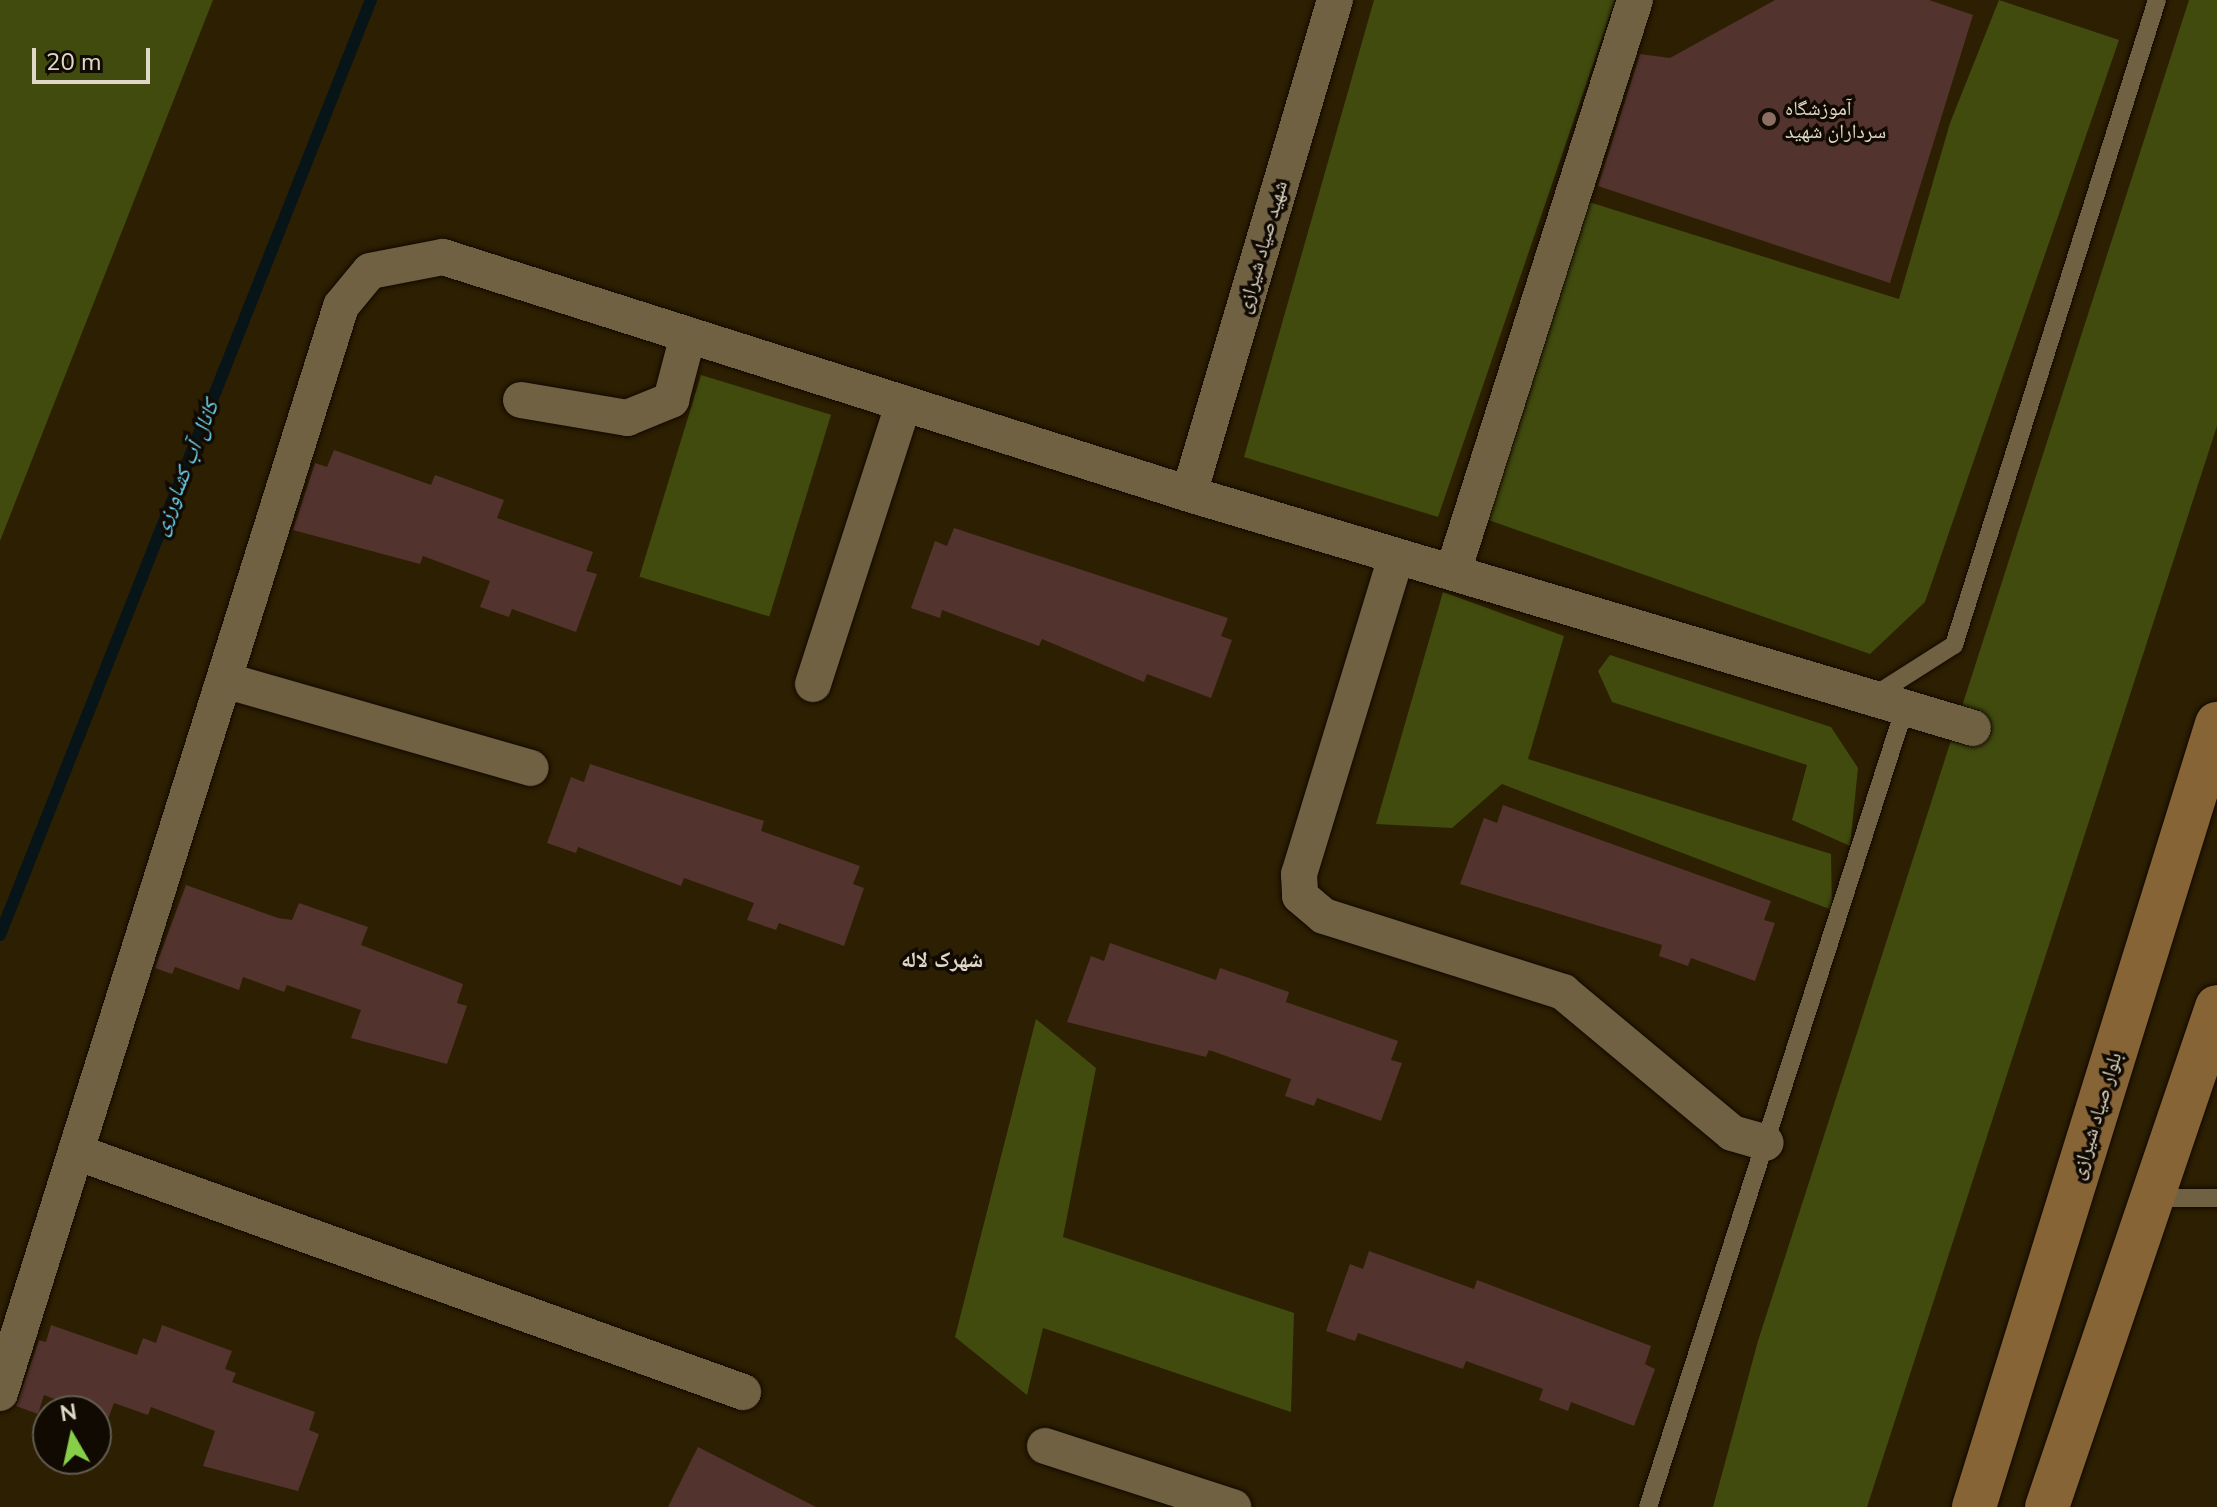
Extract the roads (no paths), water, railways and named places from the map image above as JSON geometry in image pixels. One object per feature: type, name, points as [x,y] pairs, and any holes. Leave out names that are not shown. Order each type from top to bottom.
[{"type":"main road","name":"بلوار صیاد شیرازی","points":[[1978,1493],[2217,724]]},
{"type":"main road","points":[[1978,1493],[2048,1503],[2157,1198],[2215,1020]]},
{"type":"street","name":"شهید صیاد شیرازی","points":[[1189,494],[1335,0]]},
{"type":"street","points":[[1453,572],[1635,0]]},
{"type":"street","points":[[0,1393],[341,306],[370,271],[443,257],[1189,494],[1973,728]]},
{"type":"street","points":[[521,400],[627,418],[671,400],[688,335]]},
{"type":"street","points":[[813,684],[904,403]]},
{"type":"street","points":[[1396,557],[1299,874],[1300,896],[1324,916],[1563,992],[1732,1133],[1766,1143]]},
{"type":"street","points":[[224,680],[531,768]]},
{"type":"street","points":[[76,1152],[743,1392]]},
{"type":"street","points":[[1045,1446],[1233,1507]]},
{"type":"lane","points":[[1648,1507],[1766,1143],[1888,702],[1954,645],[2157,0]]},
{"type":"lane","points":[[2157,1198],[2217,1198]]},
{"type":"waterway","name":"کانال آب کشاورزی","points":[[0,935],[371,0]]},
{"type":"place","name":"آموزشگاه سرداران شهید","points":[[1769,119]]},
{"type":"district","name":"شهرک لاله","points":[[942,961]]}]
